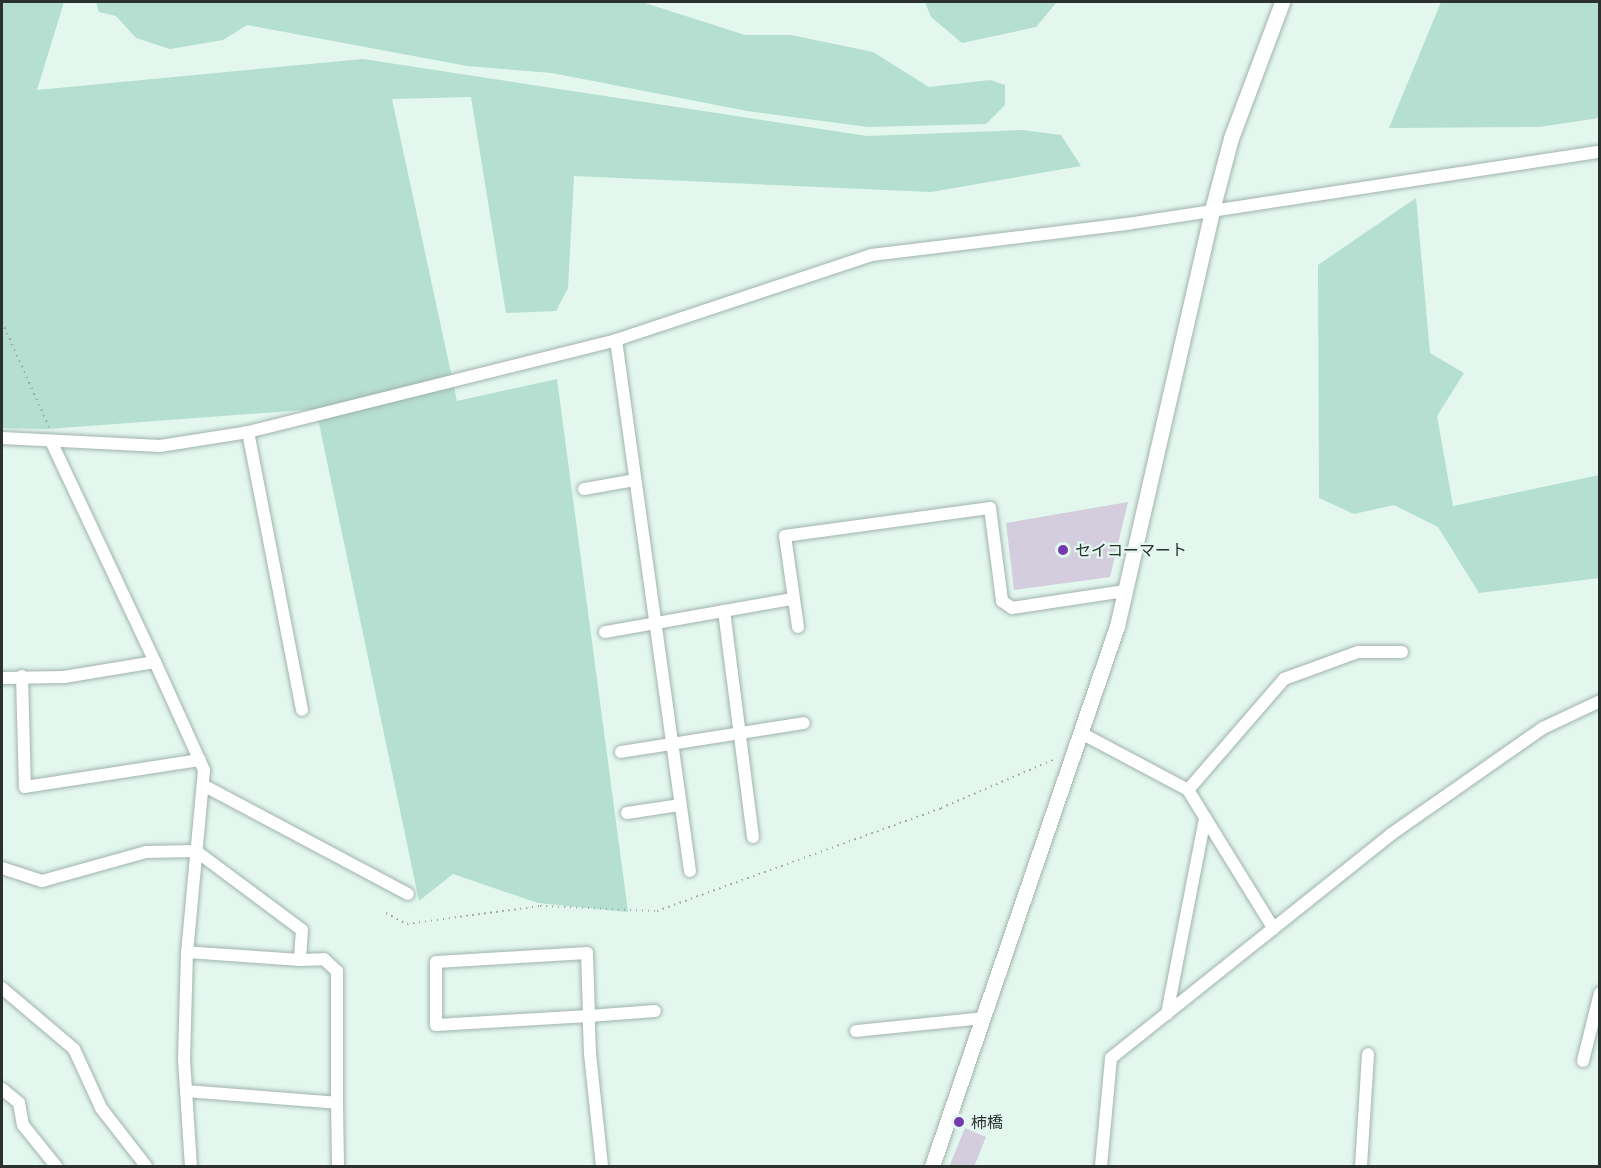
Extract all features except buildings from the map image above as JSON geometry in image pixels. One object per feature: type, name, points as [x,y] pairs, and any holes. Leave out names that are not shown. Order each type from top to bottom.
[{"type":"street","points":[[932,1167],[1076,748],[1125,591],[1212,210],[1238,118],[1282,2]]},
{"type":"street","points":[[2,438],[160,446],[248,432],[616,340],[871,255],[1212,210],[1599,152]]},
{"type":"street","points":[[616,340],[690,871]]},
{"type":"street","points":[[248,432],[302,711]]},
{"type":"street","points":[[51,441],[200,760],[203,785],[187,952],[186,1091],[191,1167]]},
{"type":"street","points":[[584,489],[635,480]]},
{"type":"street","points":[[798,627],[792,599],[785,536],[990,508],[1002,601],[1012,608],[1125,591]]},
{"type":"street","points":[[605,632],[792,599]]},
{"type":"street","points":[[724,611],[753,837]]},
{"type":"street","points":[[1188,790],[1284,679],[1358,652],[1402,652]]},
{"type":"street","points":[[2,678],[64,677],[155,662]]},
{"type":"street","points":[[22,676],[25,787],[200,760]]},
{"type":"street","points":[[1101,1167],[1111,1058],[1390,835],[1543,728],[1599,701]]},
{"type":"street","points":[[621,752],[804,723]]},
{"type":"street","points":[[1081,733],[1188,790],[1274,930]]},
{"type":"street","points":[[203,785],[408,894]]},
{"type":"street","points":[[627,813],[680,805]]},
{"type":"street","points":[[1167,1014],[1205,818]]},
{"type":"street","points":[[2,868],[42,881],[146,852],[196,851],[302,930],[300,960]]},
{"type":"street","points":[[187,952],[300,960],[324,959],[337,971],[338,1167]]},
{"type":"street","points":[[602,1167],[589,1016],[587,953],[436,962],[436,1025],[589,1016],[655,1011]]},
{"type":"street","points":[[2,988],[74,1049],[101,1108],[146,1167]]},
{"type":"street","points":[[1583,1061],[1599,993]]},
{"type":"street","points":[[856,1031],[984,1018]]},
{"type":"street","points":[[1361,1167],[1368,1054]]},
{"type":"street","points":[[2,1089],[19,1103],[23,1125],[56,1167]]},
{"type":"street","points":[[186,1091],[337,1103]]},
{"type":"path","points":[[2,322],[48,418],[51,441]]},
{"type":"path","points":[[386,914],[407,924],[540,906],[657,911],[942,808],[1076,748]]},
{"type":"green space","points":[[2,2],[64,2],[37,90],[363,59],[867,136],[1023,130],[1061,135],[1081,166],[931,192],[574,176],[568,288],[556,311],[506,313],[471,97],[392,99],[457,401],[557,379],[628,912],[538,903],[453,874],[419,901],[316,409],[48,429],[2,428]]},
{"type":"green space","points":[[96,2],[642,2],[745,35],[791,35],[873,52],[929,87],[990,80],[1005,85],[1005,105],[986,124],[868,127],[747,111],[552,73],[467,66],[247,25],[223,40],[170,49],[136,38],[116,16],[99,12]]},
{"type":"green space","points":[[925,2],[1057,2],[1036,27],[962,43],[931,17]]},
{"type":"green space","points":[[1441,2],[1599,2],[1599,118],[1539,127],[1389,128]]},
{"type":"green space","points":[[1416,198],[1430,353],[1464,373],[1437,416],[1453,506],[1599,475],[1599,578],[1479,593],[1438,527],[1394,505],[1354,514],[1319,498],[1318,265]]},
{"type":"place","name":"セイコーマート","points":[[1063,550]]},
{"type":"place","name":"柿橋","points":[[959,1122]]}]
